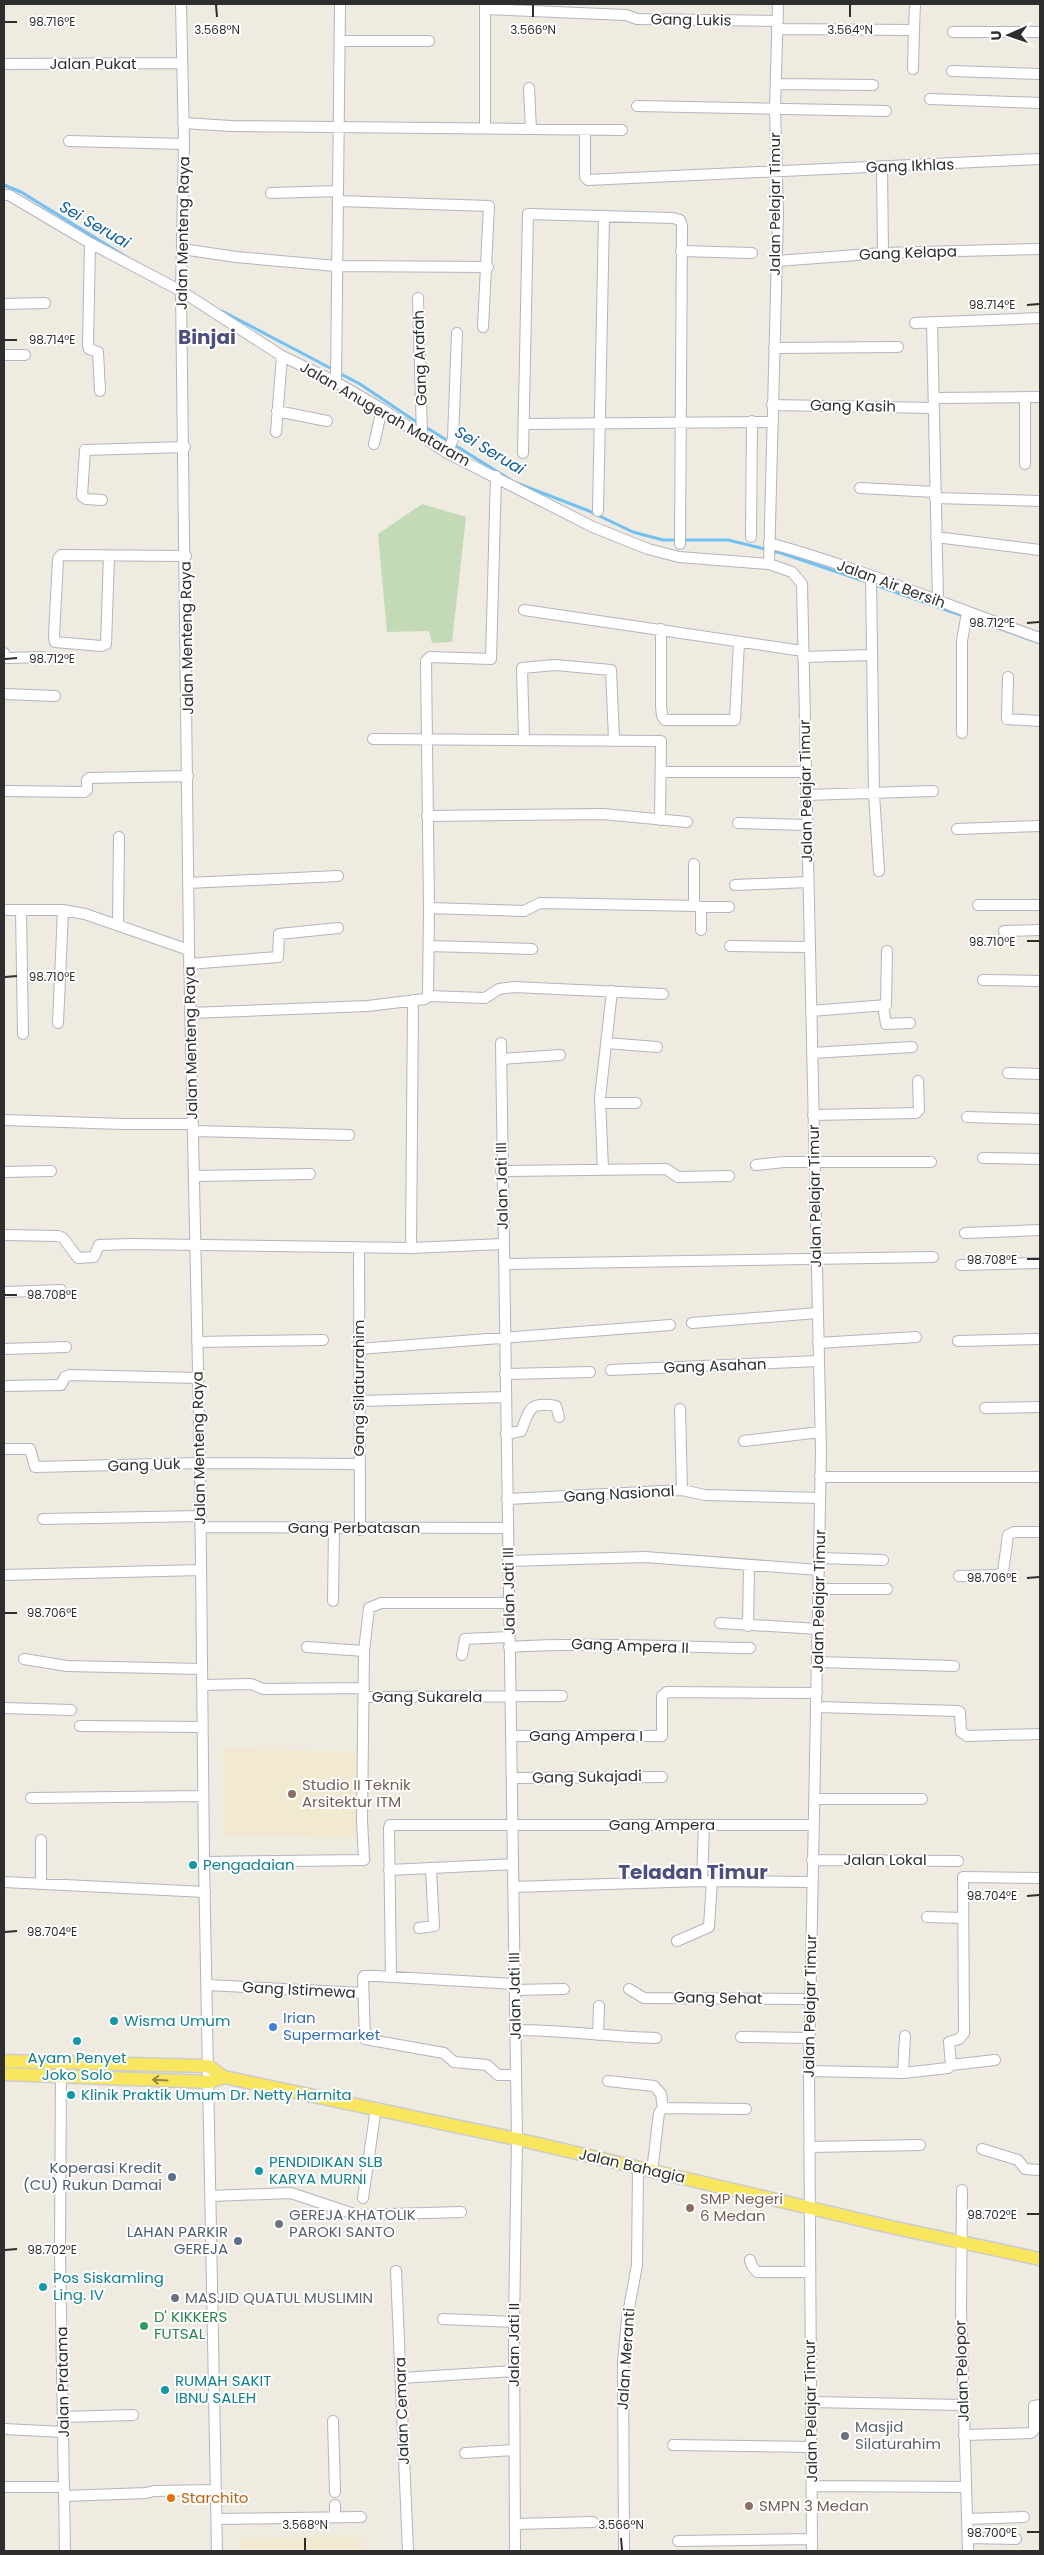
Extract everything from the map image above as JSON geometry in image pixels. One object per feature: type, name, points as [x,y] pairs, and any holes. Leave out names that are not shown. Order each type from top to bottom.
[{"type":"main road","points":[[4,2060],[208,2066]]},
{"type":"main road","name":"Jalan Bahagia","points":[[208,2066],[224,2077],[517,2139],[808,2208],[1040,2259]]},
{"type":"main road","points":[[4,2074],[209,2082]]},
{"type":"main road","name":"Jalan Bahagia","points":[[209,2082],[224,2077]]},
{"type":"street","name":"Jalan Menteng Raya","points":[[181,4],[184,144],[182,291],[189,964],[198,1342],[204,1862],[217,2551]]},
{"type":"street","points":[[336,379],[340,4]]},
{"type":"street","name":"Jalan Pelajar Timur","points":[[772,405],[777,261],[775,109],[778,4]]},
{"type":"street","points":[[913,69],[915,4]]},
{"type":"street","points":[[485,128],[486,6]]},
{"type":"street","name":"Gang Lukis","points":[[486,6],[626,15],[638,19],[914,30]]},
{"type":"street","points":[[953,32],[1040,32]]},
{"type":"street","points":[[340,41],[429,40]]},
{"type":"street","name":"Jalan Pukat","points":[[4,64],[182,63]]},
{"type":"street","points":[[952,70],[1040,74]]},
{"type":"street","points":[[776,84],[873,85]]},
{"type":"street","points":[[530,88],[531,130]]},
{"type":"street","points":[[930,99],[1040,104]]},
{"type":"street","points":[[637,106],[886,111]]},
{"type":"street","points":[[183,123],[231,126],[622,130]]},
{"type":"street","name":"Gang Ikhlas","points":[[585,131],[585,176],[588,180],[1040,158]]},
{"type":"street","points":[[69,142],[184,144]]},
{"type":"street","points":[[882,166],[883,253]]},
{"type":"street","points":[[271,193],[489,206],[488,267],[483,327]]},
{"type":"street","name":"Jalan Anugerah Mataram","points":[[4,194],[90,243],[182,291],[282,356],[336,379],[382,409],[421,427],[496,476],[593,526],[648,549],[687,558],[769,552]]},
{"type":"street","points":[[523,453],[528,214],[677,219],[682,222],[679,422],[680,540]]},
{"type":"street","points":[[598,511],[604,216]]},
{"type":"street","points":[[90,243],[88,345],[89,348],[98,352],[100,392]]},
{"type":"street","name":"Gang Kelapa","points":[[777,261],[883,253],[1040,248]]},
{"type":"street","points":[[182,249],[236,258],[336,266],[488,267]]},
{"type":"street","points":[[682,251],[752,253]]},
{"type":"street","name":"Gang Arafah","points":[[418,298],[421,427]]},
{"type":"street","points":[[4,304],[45,303]]},
{"type":"street","points":[[915,323],[1040,318]]},
{"type":"street","points":[[932,322],[938,601]]},
{"type":"street","points":[[450,446],[457,333]]},
{"type":"street","points":[[774,348],[898,347]]},
{"type":"street","points":[[4,355],[25,355]]},
{"type":"street","points":[[276,432],[282,356]]},
{"type":"street","points":[[1024,397],[1026,464]]},
{"type":"street","name":"Gang Kasih","points":[[772,405],[935,403],[1040,397]]},
{"type":"street","points":[[772,405],[769,552],[792,572],[802,584],[803,654]]},
{"type":"street","points":[[374,444],[382,409]]},
{"type":"street","points":[[277,411],[327,421]]},
{"type":"street","points":[[751,537],[752,421]]},
{"type":"street","points":[[524,424],[773,422]]},
{"type":"street","points":[[102,500],[86,499],[82,496],[85,450],[185,447]]},
{"type":"street","points":[[428,996],[429,908],[426,658],[491,659],[496,476]]},
{"type":"street","points":[[860,488],[935,495],[1040,501]]},
{"type":"street","points":[[936,537],[1040,550]]},
{"type":"street","name":"Jalan Air Bersih","points":[[769,552],[871,576],[938,601],[966,616],[1040,638]]},
{"type":"street","points":[[109,556],[106,644],[101,646],[55,642],[59,556],[68,554],[186,556]]},
{"type":"street","points":[[871,576],[874,794],[879,871]]},
{"type":"street","points":[[524,610],[661,629],[803,654],[872,655]]},
{"type":"street","points":[[962,733],[962,659],[966,616]]},
{"type":"street","points":[[661,629],[661,706],[662,716],[665,720],[735,720],[739,642]]},
{"type":"street","points":[[4,653],[6,658],[43,657]]},
{"type":"street","name":"Jalan Pelajar Timur","points":[[803,654],[820,1432],[818,1662],[812,1860],[808,2208],[812,2551]]},
{"type":"street","points":[[524,740],[522,668],[547,666],[611,670],[614,739]]},
{"type":"street","points":[[1008,677],[1007,719],[1040,721]]},
{"type":"street","points":[[4,694],[55,696]]},
{"type":"street","points":[[373,739],[614,739],[661,741],[660,820]]},
{"type":"street","points":[[661,772],[806,772]]},
{"type":"street","points":[[4,790],[84,792],[87,790],[87,780],[89,778],[188,776]]},
{"type":"street","points":[[806,795],[934,791]]},
{"type":"street","points":[[427,816],[603,814],[686,822]]},
{"type":"street","points":[[738,823],[807,825]]},
{"type":"street","points":[[957,828],[1040,826]]},
{"type":"street","points":[[118,924],[120,837]]},
{"type":"street","points":[[694,864],[697,907],[701,930]]},
{"type":"street","points":[[188,883],[338,876]]},
{"type":"street","points":[[736,886],[808,882]]},
{"type":"street","points":[[429,908],[524,911],[540,903],[729,907]]},
{"type":"street","points":[[978,905],[1040,905]]},
{"type":"street","points":[[4,910],[63,910],[118,924],[189,950]]},
{"type":"street","points":[[21,910],[23,1034]]},
{"type":"street","points":[[58,1022],[63,910]]},
{"type":"street","points":[[189,964],[278,957],[280,934],[338,928]]},
{"type":"street","points":[[1004,930],[1040,930]]},
{"type":"street","points":[[429,946],[532,949]]},
{"type":"street","points":[[730,946],[809,947]]},
{"type":"street","points":[[811,1011],[883,1006],[888,1003],[887,951]]},
{"type":"street","points":[[983,980],[1040,981]]},
{"type":"street","points":[[190,1013],[368,1006],[428,996],[486,998],[497,990],[514,987],[663,994]]},
{"type":"street","points":[[602,1169],[600,1103],[612,992]]},
{"type":"street","points":[[411,1248],[413,1000]]},
{"type":"street","points":[[883,1006],[886,1024],[910,1023]]},
{"type":"street","name":"Jalan Jati III","points":[[501,1043],[501,1171],[504,1244],[517,2139]]},
{"type":"street","points":[[606,1043],[657,1047]]},
{"type":"street","points":[[812,1053],[912,1047]]},
{"type":"street","points":[[501,1060],[560,1055]]},
{"type":"street","points":[[1008,1073],[1040,1074]]},
{"type":"street","points":[[813,1115],[916,1113],[919,1110],[918,1081]]},
{"type":"street","points":[[600,1103],[636,1103]]},
{"type":"street","points":[[967,1118],[1040,1119]]},
{"type":"street","points":[[4,1120],[349,1135]]},
{"type":"street","points":[[983,1158],[1040,1159]]},
{"type":"street","points":[[756,1165],[776,1162],[931,1162]]},
{"type":"street","points":[[501,1171],[666,1169],[678,1177],[729,1176]]},
{"type":"street","points":[[4,1172],[51,1171]]},
{"type":"street","points":[[194,1176],[310,1174]]},
{"type":"street","points":[[965,1233],[1040,1230]]},
{"type":"street","points":[[4,1235],[58,1236],[63,1238],[78,1258],[94,1257],[99,1245],[195,1244],[411,1248],[504,1244]]},
{"type":"street","name":"Gang Silaturrahim","points":[[359,1247],[360,1530]]},
{"type":"street","points":[[504,1264],[933,1257]]},
{"type":"street","points":[[961,1265],[1040,1263]]},
{"type":"street","points":[[4,1292],[61,1290]]},
{"type":"street","points":[[692,1323],[817,1313]]},
{"type":"street","points":[[359,1349],[670,1325]]},
{"type":"street","points":[[818,1343],[916,1337]]},
{"type":"street","points":[[958,1341],[1040,1339]]},
{"type":"street","points":[[198,1342],[323,1340]]},
{"type":"street","points":[[4,1349],[66,1347]]},
{"type":"street","name":"Gang Asahan","points":[[611,1370],[818,1361]]},
{"type":"street","points":[[506,1374],[590,1372]]},
{"type":"street","points":[[4,1386],[60,1385],[70,1375],[198,1378]]},
{"type":"street","points":[[360,1401],[506,1397]]},
{"type":"street","points":[[506,1434],[521,1431],[528,1410],[533,1407],[556,1406],[559,1417]]},
{"type":"street","points":[[985,1408],[1040,1407]]},
{"type":"street","points":[[680,1410],[682,1490]]},
{"type":"street","points":[[744,1441],[820,1432]]},
{"type":"street","name":"Gang Uuk","points":[[4,1449],[30,1449],[35,1468],[200,1463],[359,1464]]},
{"type":"street","points":[[820,1477],[1040,1477]]},
{"type":"street","name":"Gang Nasional","points":[[507,1499],[682,1490],[706,1496],[820,1498]]},
{"type":"street","points":[[43,1519],[200,1516]]},
{"type":"street","name":"Gang Perbatasan","points":[[200,1528],[360,1530],[508,1528]]},
{"type":"street","points":[[333,1601],[334,1529]]},
{"type":"street","points":[[960,1576],[996,1575],[1003,1572],[1008,1535],[1014,1532],[1040,1532]]},
{"type":"street","points":[[508,1561],[645,1557],[819,1570]]},
{"type":"street","points":[[819,1558],[884,1560]]},
{"type":"street","points":[[748,1626],[749,1566]]},
{"type":"street","points":[[4,1575],[201,1570]]},
{"type":"street","points":[[819,1589],[887,1589]]},
{"type":"street","name":"Gang Sukarela","points":[[509,1603],[375,1604],[368,1610],[364,1651],[364,1692],[510,1697],[562,1696]]},
{"type":"street","points":[[720,1623],[818,1629]]},
{"type":"street","name":"Gang Ampera II","points":[[462,1656],[465,1638],[509,1642],[574,1643],[610,1646],[750,1648]]},
{"type":"street","points":[[307,1647],[364,1651]]},
{"type":"street","points":[[24,1659],[67,1666],[202,1668]]},
{"type":"street","points":[[818,1662],[954,1666]]},
{"type":"street","points":[[202,1685],[251,1684],[263,1689],[364,1692],[362,1820],[364,1860],[204,1862]]},
{"type":"street","name":"Gang Ampera I","points":[[511,1736],[662,1736],[662,1696],[667,1692],[817,1693]]},
{"type":"street","points":[[817,1707],[958,1710],[960,1712],[961,1732],[967,1736],[1040,1734]]},
{"type":"street","points":[[4,1708],[71,1710]]},
{"type":"street","points":[[80,1726],[202,1727]]},
{"type":"street","name":"Gang Sukajadi","points":[[512,1778],[662,1777]]},
{"type":"street","points":[[31,1798],[203,1796]]},
{"type":"street","points":[[814,1799],[922,1800]]},
{"type":"street","name":"Gang Ampera","points":[[389,1870],[390,1825],[813,1825]]},
{"type":"street","points":[[677,1941],[709,1927],[704,1825]]},
{"type":"street","points":[[41,1840],[41,1884]]},
{"type":"street","name":"Jalan Lokal","points":[[812,1860],[958,1861]]},
{"type":"street","points":[[391,1977],[389,1870],[513,1864]]},
{"type":"street","points":[[419,1928],[434,1926],[431,1869]]},
{"type":"street","points":[[951,2065],[950,2042],[959,2039],[964,2033],[963,1877],[1040,1878]]},
{"type":"street","points":[[513,1887],[707,1881],[812,1882]]},
{"type":"street","points":[[4,1882],[205,1892]]},
{"type":"street","points":[[926,1917],[962,1918]]},
{"type":"street","points":[[363,1993],[364,1976],[564,1989]]},
{"type":"street","name":"Gang Istimewa","points":[[207,1985],[363,1993],[366,2040],[444,2053],[454,2062],[487,2065],[498,2075],[516,2075]]},
{"type":"street","name":"Gang Sehat","points":[[629,1989],[644,1998],[810,1999]]},
{"type":"street","points":[[598,2035],[599,2006]]},
{"type":"street","points":[[515,2030],[555,2030],[598,2035],[656,2038]]},
{"type":"street","points":[[904,2073],[905,2036]]},
{"type":"street","points":[[741,2038],[810,2038]]},
{"type":"street","points":[[809,2071],[904,2073],[944,2069],[951,2065],[995,2060]]},
{"type":"street","name":"Jalan Pratama","points":[[61,2062],[65,2551]]},
{"type":"street","points":[[608,2081],[654,2086],[661,2094],[664,2108]]},
{"type":"street","points":[[363,2198],[376,2108]]},
{"type":"street","points":[[652,2171],[659,2113],[664,2108],[746,2109]]},
{"type":"street","name":"Jalan Jati II","points":[[515,2551],[514,2322],[517,2139]]},
{"type":"street","points":[[809,2147],[920,2144]]},
{"type":"street","points":[[982,2148],[1018,2160],[1025,2169],[1040,2170]]},
{"type":"street","name":"Jalan Meranti","points":[[624,2551],[623,2362],[627,2319],[637,2265],[638,2168]]},
{"type":"street","name":"Jalan Pelopor","points":[[962,2190],[961,2311],[968,2551]]},
{"type":"street","points":[[211,2196],[291,2193],[357,2215],[461,2212]]},
{"type":"street","points":[[750,2260],[757,2272],[809,2272]]},
{"type":"street","name":"Jalan Cemara","points":[[396,2271],[408,2551]]},
{"type":"street","points":[[443,2319],[514,2322]]},
{"type":"street","points":[[400,2378],[514,2371]]},
{"type":"street","points":[[811,2402],[963,2405]]},
{"type":"street","points":[[964,2435],[1031,2434],[1034,2430],[1034,2406],[1040,2406]]},
{"type":"street","points":[[64,2417],[133,2414]]},
{"type":"street","points":[[333,2421],[335,2492]]},
{"type":"street","points":[[4,2430],[64,2432]]},
{"type":"street","points":[[673,2444],[812,2447]]},
{"type":"street","points":[[465,2453],[514,2450]]},
{"type":"street","points":[[812,2486],[966,2487]]},
{"type":"street","points":[[4,2487],[64,2492],[144,2493],[154,2491],[216,2490]]},
{"type":"street","points":[[217,2519],[335,2511],[361,2517]]},
{"type":"street","points":[[967,2519],[1024,2517]]},
{"type":"street","points":[[515,2524],[593,2522]]},
{"type":"street","points":[[968,2538],[1016,2539]]},
{"type":"street","points":[[678,2541],[812,2539]]},
{"type":"shaded area","name":"Studio II Teknik Arsitektur ITM","points":[[223,1748],[361,1752],[359,1837],[223,1836]]},
{"type":"shaded area","points":[[361,2536],[362,2551],[239,2551],[239,2539]]},
{"type":"green space","points":[[422,504],[466,517],[452,642],[432,643],[429,631],[387,632],[378,534]]},
{"type":"waterway","name":"Sei Seruai","points":[[4,185],[21,192],[128,258]]},
{"type":"waterway","name":"Sei Seruai","points":[[222,311],[334,370]]},
{"type":"waterway","name":"Sei Seruai","points":[[339,373],[360,384],[418,423]]},
{"type":"waterway","name":"Sei Seruai","points":[[424,426],[514,482],[589,511],[633,532],[663,540],[728,540],[781,553],[867,582]]},
{"type":"waterway","name":"Sei Seruai","points":[[875,585],[1040,643]]},
{"type":"place","name":"Studio II Teknik Arsitektur ITM","points":[[292,1794]]},
{"type":"place","name":"Pengadaian","points":[[193,1865]]},
{"type":"place","name":"Wisma Umum","points":[[114,2021]]},
{"type":"place","name":"Irian Supermarket","points":[[273,2027]]},
{"type":"place","name":"Ayam Penyet Joko Solo","points":[[77,2041]]},
{"type":"place","name":"Klinik Praktik Umum Dr. Netty Harnita","points":[[71,2095]]},
{"type":"place","name":"PENDIDIKAN SLB KARYA MURNI","points":[[259,2171]]},
{"type":"place","name":"Koperasi Kredit (CU) Rukun Damai","points":[[172,2177]]},
{"type":"place","name":"SMP Negeri 6 Medan","points":[[690,2208]]},
{"type":"place","name":"GEREJA KHATOLIK PAROKI SANTO","points":[[279,2224]]},
{"type":"place","name":"LAHAN PARKIR GEREJA","points":[[238,2241]]},
{"type":"place","name":"Pos Siskamling Ling. IV","points":[[43,2287]]},
{"type":"place","name":"MASJID QUATUL MUSLIMIN","points":[[175,2298]]},
{"type":"place","name":"D' KIKKERS FUTSAL","points":[[144,2326]]},
{"type":"place","name":"RUMAH SAKIT IBNU SALEH","points":[[165,2390]]},
{"type":"place","name":"Masjid Silaturahim","points":[[845,2436]]},
{"type":"place","name":"Starchito","points":[[171,2498]]},
{"type":"place","name":"SMPN 3 Medan","points":[[749,2506]]},
{"type":"district","name":"Binjai","points":[[207,337]]},
{"type":"district","name":"Teladan Timur","points":[[693,1872]]}]
